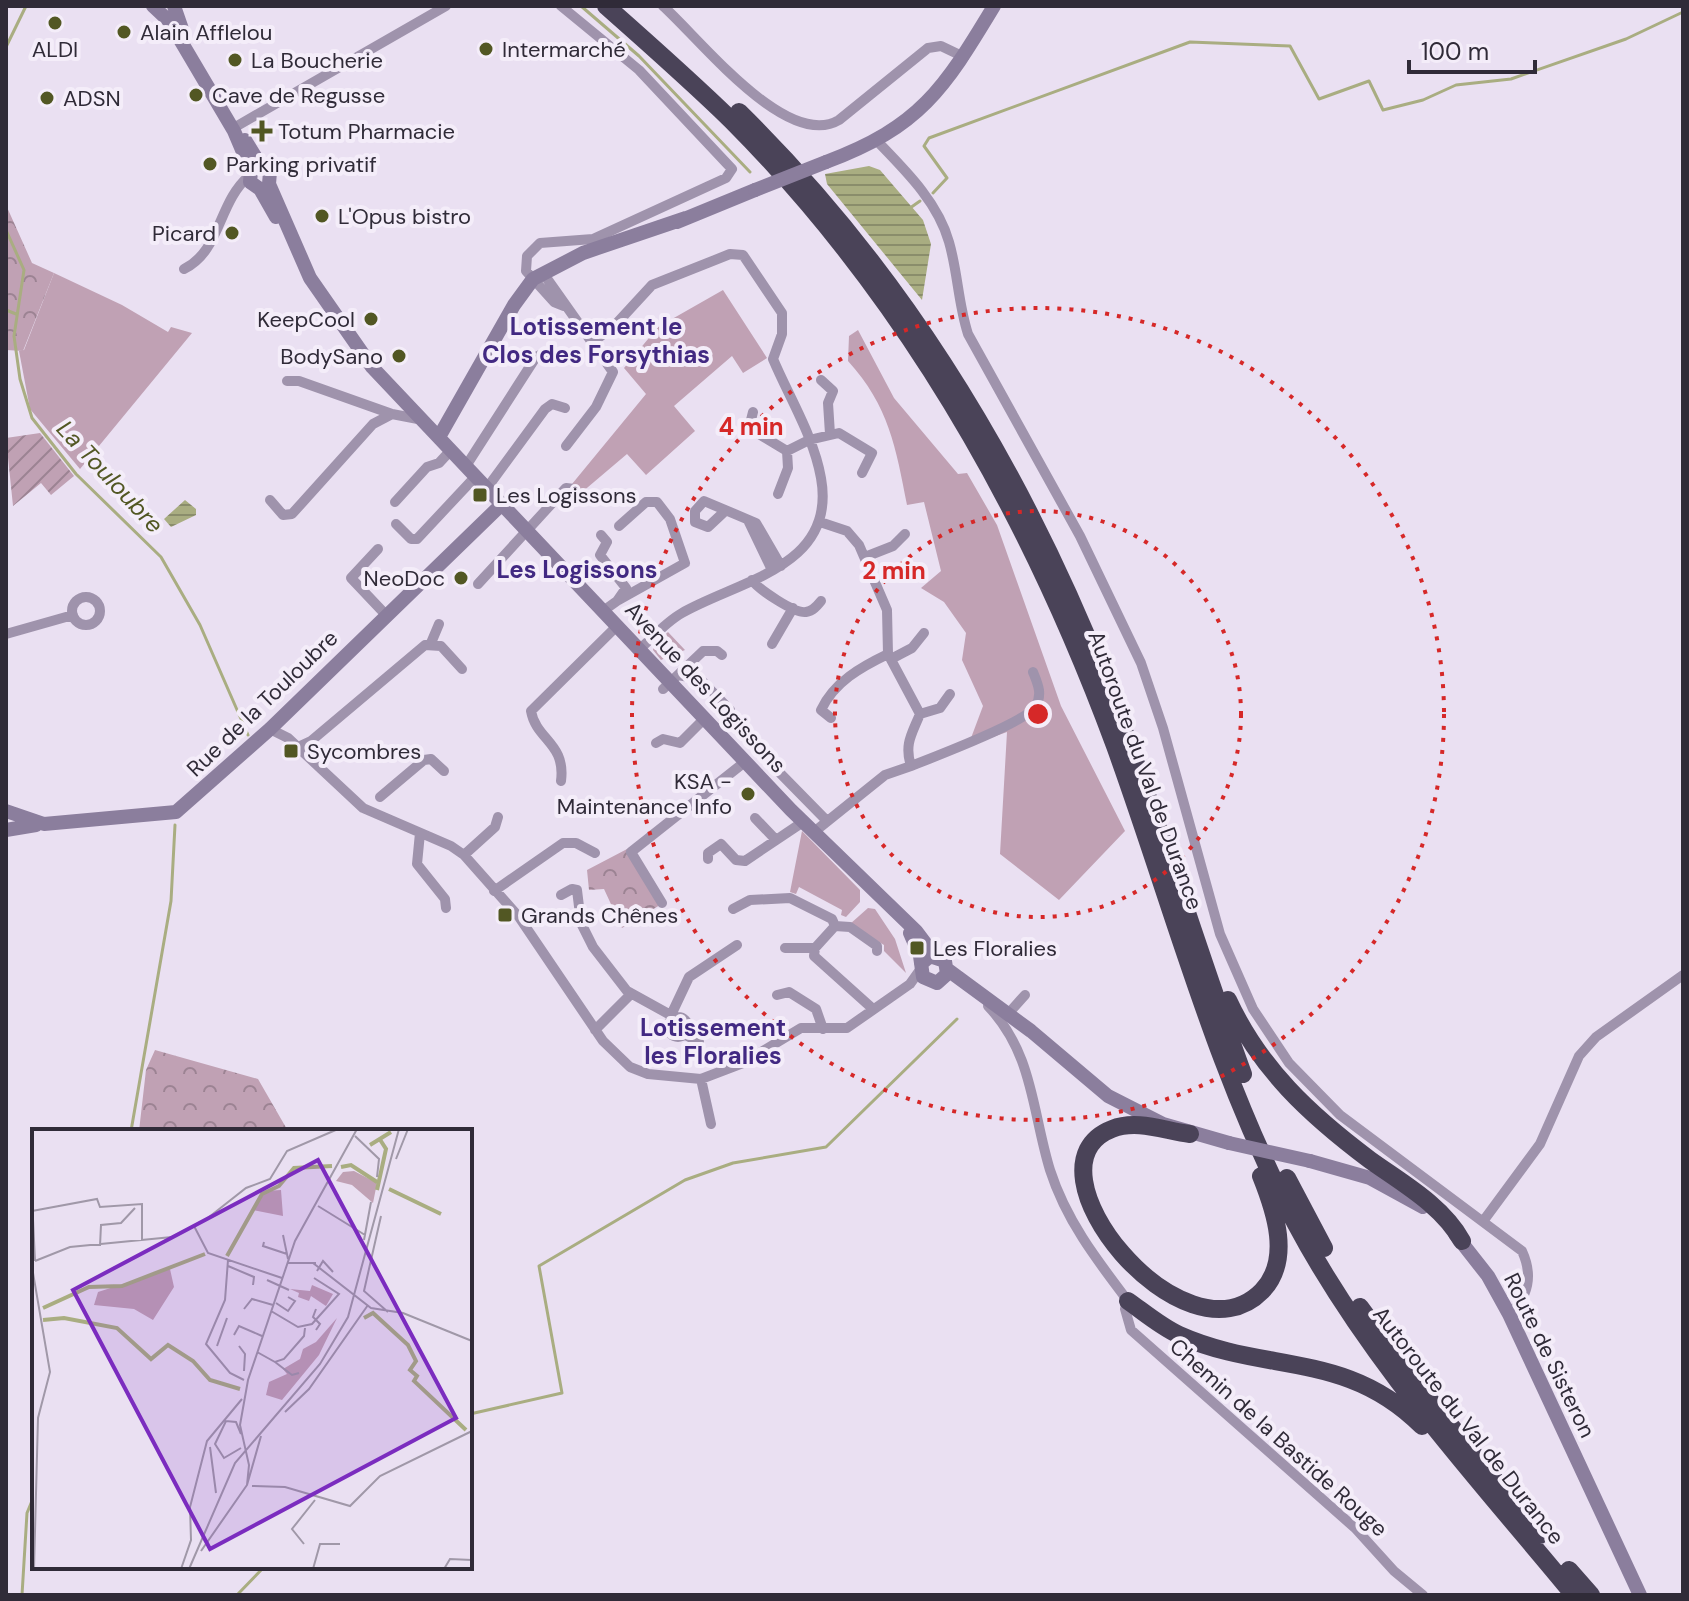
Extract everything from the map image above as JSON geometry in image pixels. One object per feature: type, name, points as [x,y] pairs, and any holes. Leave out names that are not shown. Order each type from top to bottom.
[{"type":"highway","name":"Autoroute du Val de Durance","points":[[606,6],[733,122],[798,194],[885,300],[978,442],[1022,526],[1071,634],[1115,746],[1217,1040],[1274,1180],[1298,1227],[1364,1337],[1573,1595]]},
{"type":"highway","name":"Autoroute du Val de Durance","points":[[625,6],[775,147],[843,225],[937,352],[1014,480],[1046,544],[1106,683],[1253,1101],[1283,1171],[1320,1241],[1369,1322],[1591,1595]]},
{"type":"highway","points":[[1106,683],[1131,737],[1223,990],[1259,1056],[1289,1093],[1320,1122],[1446,1217],[1462,1241]]},
{"type":"highway","points":[[1190,1134],[1132,1125],[1105,1132],[1086,1157],[1082,1187],[1093,1212],[1120,1248],[1167,1293],[1204,1309],[1242,1305],[1265,1288],[1275,1272],[1279,1255],[1278,1232],[1268,1192],[1227,1086],[1217,1040]]},
{"type":"highway","points":[[1128,1301],[1166,1328],[1197,1341],[1319,1367],[1353,1379],[1384,1395],[1427,1431],[1573,1595]]},
{"type":"main road","points":[[540,280],[877,141],[932,99],[964,57],[994,6]]},
{"type":"main road","name":"Avenue des Logissons","points":[[163,9],[237,126],[258,179]]},
{"type":"main road","name":"Avenue des Logissons","points":[[163,9],[234,131],[310,278],[350,339],[423,421],[808,827],[905,921],[926,968]]},
{"type":"main road","points":[[439,437],[514,305],[540,280],[583,253],[686,218]]},
{"type":"main road","points":[[423,421],[444,414],[460,400]]},
{"type":"main road","name":"Rue de la Touloubre","points":[[6,811],[44,824],[176,812],[275,724],[502,504]]},
{"type":"main road","points":[[6,830],[44,824]]},
{"type":"main road","points":[[942,958],[946,974],[937,983],[926,968],[942,958]]},
{"type":"main road","points":[[946,974],[966,982],[1032,1032]]},
{"type":"main road","name":"Route de Sisteron","points":[[1032,1032],[1108,1096],[1190,1134],[1356,1172],[1394,1189],[1430,1211],[1462,1241],[1488,1276],[1509,1314],[1640,1595]]},
{"type":"street","points":[[237,126],[446,6]]},
{"type":"street","points":[[561,6],[639,70],[732,169],[726,178],[593,239],[540,243],[530,250],[525,263],[554,302],[564,306],[611,368],[612,378],[596,407],[566,446]]},
{"type":"street","points":[[663,6],[772,109],[793,121],[813,126],[823,127],[839,120],[928,48],[941,46],[964,57]]},
{"type":"street","points":[[877,141],[931,203],[943,223],[968,334],[1080,536],[1141,663],[1163,728],[1220,934],[1253,1009],[1289,1063],[1340,1115],[1511,1240],[1526,1261],[1527,1288],[1509,1314]]},
{"type":"street","points":[[184,269],[206,252],[232,196],[258,179]]},
{"type":"street","points":[[592,343],[617,323],[652,285],[736,252],[743,255],[782,313],[779,342],[773,359],[821,475],[824,505],[820,522],[799,553],[776,568],[680,614],[640,649]]},
{"type":"street","points":[[396,524],[411,539],[417,539],[471,471],[536,357],[542,354],[548,358]]},
{"type":"street","points":[[821,380],[833,391],[828,403],[830,434]]},
{"type":"street","points":[[287,381],[299,381],[392,414],[423,421]]},
{"type":"street","points":[[487,488],[545,409],[552,404],[565,408]]},
{"type":"street","points":[[753,412],[749,428],[787,451]]},
{"type":"street","points":[[270,500],[283,515],[292,514],[373,424],[392,414]]},
{"type":"street","points":[[787,451],[809,440],[839,433],[872,453],[862,473]]},
{"type":"street","points":[[395,502],[427,467],[439,463],[451,450]]},
{"type":"street","points":[[778,494],[788,468],[787,451]]},
{"type":"street","points":[[478,584],[566,488],[574,489],[584,499]]},
{"type":"street","points":[[603,611],[685,563],[670,519],[657,502],[646,502],[619,526]]},
{"type":"street","points":[[724,512],[747,519],[776,568]]},
{"type":"street","points":[[820,522],[847,531],[865,557],[889,619],[890,657],[920,714]]},
{"type":"street","points":[[865,557],[893,546],[905,534]]},
{"type":"street","points":[[601,535],[607,542],[600,555],[625,582],[624,593],[617,601]]},
{"type":"street","points":[[378,549],[351,578],[386,615]]},
{"type":"street","points":[[752,580],[760,590],[806,612],[821,601]]},
{"type":"street","points":[[772,644],[793,608]]},
{"type":"street","points":[[6,634],[73,615]]},
{"type":"street","points":[[302,751],[431,643],[439,624]]},
{"type":"street","points":[[561,781],[558,752],[531,711],[617,626]]},
{"type":"street","points":[[831,718],[821,710],[828,697],[856,671],[912,648],[924,633]]},
{"type":"street","points":[[431,643],[441,646],[462,669]]},
{"type":"street","points":[[671,682],[703,651],[717,651],[722,655]]},
{"type":"street","points":[[708,859],[708,853],[721,844],[736,860],[745,861],[776,840],[826,820],[885,775],[1026,715],[1039,698],[1040,688],[1033,672]]},
{"type":"street","points":[[671,682],[700,679],[730,710]]},
{"type":"street","points":[[911,766],[906,752],[908,740],[920,714],[940,708],[950,694]]},
{"type":"street","points":[[656,743],[663,739],[680,743],[705,718]]},
{"type":"street","points":[[275,724],[367,811],[464,855],[519,917],[595,1030],[620,1059],[637,1070],[672,1079],[701,1079],[743,1063],[801,1028],[847,1028],[910,984],[926,968]]},
{"type":"street","points":[[367,811],[424,760],[431,759],[444,771]]},
{"type":"street","points":[[662,903],[631,852],[746,761]]},
{"type":"street","points":[[775,768],[826,820]]},
{"type":"street","points":[[464,855],[495,827],[498,817]]},
{"type":"street","points":[[755,818],[776,840]]},
{"type":"street","points":[[420,833],[417,864],[445,899],[446,908]]},
{"type":"street","points":[[494,891],[563,843],[576,843],[595,853]]},
{"type":"street","points":[[561,895],[572,889],[577,890],[581,923],[593,947],[631,994],[687,1021],[684,1034],[699,1042]]},
{"type":"street","points":[[733,909],[750,900],[790,898],[832,919],[835,926]]},
{"type":"street","points":[[835,926],[815,948],[816,960],[873,1009]]},
{"type":"street","points":[[835,926],[850,927],[877,946],[877,951]]},
{"type":"street","points":[[673,1015],[689,977],[737,945]]},
{"type":"street","points":[[785,948],[815,948]]},
{"type":"street","points":[[1484,1220],[1540,1144],[1579,1056],[1596,1037],[1683,975]]},
{"type":"street","points":[[966,982],[996,1014],[1024,1059]]},
{"type":"street","points":[[777,995],[789,992],[816,1009],[823,1029]]},
{"type":"street","points":[[595,1030],[631,994]]},
{"type":"street","points":[[1008,1014],[1025,995]]},
{"type":"street","points":[[1024,1059],[1024,1048],[1032,1032]]},
{"type":"street","name":"Chemin de la Bastide Rouge","points":[[1024,1059],[1050,1169],[1068,1217],[1128,1301],[1125,1309],[1128,1324],[1141,1340],[1355,1528],[1394,1571],[1423,1595]]},
{"type":"street","points":[[701,1079],[711,1124]]},
{"type":"green space","points":[[6,205],[32,263],[54,273],[23,351],[6,350]]},
{"type":"green space","points":[[54,273],[122,305],[168,332],[171,327],[192,333],[80,469],[30,409],[19,351],[24,350]]},
{"type":"green space","points":[[723,290],[767,358],[743,373],[732,356],[674,406],[695,431],[646,475],[627,454],[581,493],[572,484],[646,394],[624,368],[658,327]]},
{"type":"green space","points":[[858,330],[894,398],[958,474],[967,473],[997,525],[1061,706],[1125,831],[1059,900],[1000,854],[1007,732],[968,746],[983,706],[962,660],[966,633],[944,602],[921,588],[941,571],[924,502],[907,505],[889,428],[873,394],[848,361],[849,336]]},
{"type":"green space","points":[[40,433],[74,476],[51,495],[41,483],[13,506],[6,438]]},
{"type":"green space","points":[[668,632],[685,650],[661,660],[653,650],[654,645]]},
{"type":"green space","points":[[802,831],[860,890],[860,902],[846,917],[841,915],[842,910],[799,887],[796,894],[790,892]]},
{"type":"green space","points":[[629,848],[660,905],[622,928],[604,889],[589,890],[587,870]]},
{"type":"green space","points":[[868,908],[875,909],[895,939],[906,973],[884,951],[884,945],[850,924]]},
{"type":"green space","points":[[155,1050],[258,1079],[287,1129],[139,1129],[146,1070]]},
{"type":"shaded area","points":[[869,166],[880,170],[923,220],[931,244],[922,300],[827,184],[825,174]]},
{"type":"shaded area","points":[[185,500],[196,509],[196,515],[171,527],[164,519]]},
{"type":"waterway","name":"La Touloubre","points":[[6,47],[26,6]]},
{"type":"waterway","points":[[581,6],[639,56],[750,172]]},
{"type":"waterway","points":[[933,193],[947,178],[924,146],[929,138],[1190,42],[1290,46],[1319,99],[1369,81],[1383,110],[1423,100],[1456,85],[1511,79],[1626,39],[1683,12]]},
{"type":"waterway","points":[[910,208],[920,201]]},
{"type":"waterway","name":"La Touloubre","points":[[6,230],[24,270],[14,336],[20,379],[32,418],[76,474],[161,557],[200,625],[248,735]]},
{"type":"waterway","points":[[6,310],[16,314]]},
{"type":"waterway","name":"La Touloubre","points":[[131,1129],[171,901],[175,825]]},
{"type":"waterway","points":[[472,1414],[562,1393],[539,1266],[685,1180],[733,1163],[826,1147],[957,1019]]},
{"type":"waterway","name":"La Touloubre","points":[[22,1595],[27,1513],[32,1501]]},
{"type":"waterway","points":[[237,1595],[262,1569]]},
{"type":"place","name":"ALDI","points":[[55,23]]},
{"type":"place","name":"Alain Afflelou","points":[[124,32]]},
{"type":"place","name":"Intermarché","points":[[486,49]]},
{"type":"place","name":"La Boucherie","points":[[235,60]]},
{"type":"place","name":"Cave de Regusse","points":[[196,95]]},
{"type":"place","name":"ADSN","points":[[47,98]]},
{"type":"place","name":"Totum Pharmacie","points":[[262,131]]},
{"type":"place","name":"Parking privatif","points":[[210,164]]},
{"type":"place","name":"L'Opus bistro","points":[[322,216]]},
{"type":"place","name":"Picard","points":[[232,233]]},
{"type":"place","name":"KeepCool","points":[[371,319]]},
{"type":"place","name":"BodySano","points":[[399,356]]},
{"type":"place","name":"Les Logissons","points":[[480,495]]},
{"type":"place","name":"NeoDoc","points":[[461,578]]},
{"type":"place","name":"Sycombres","points":[[291,751]]},
{"type":"place","name":"KSA - Maintenance Info","points":[[748,794]]},
{"type":"place","name":"Grands Chênes","points":[[505,915]]},
{"type":"place","name":"Les Floralies","points":[[917,948]]},
{"type":"district","name":"Lotissement le Clos des Forsythias","points":[[596,341]]},
{"type":"district","name":"Les Logissons","points":[[577,570]]},
{"type":"district","name":"Lotissement les Floralies","points":[[713,1042]]}]
